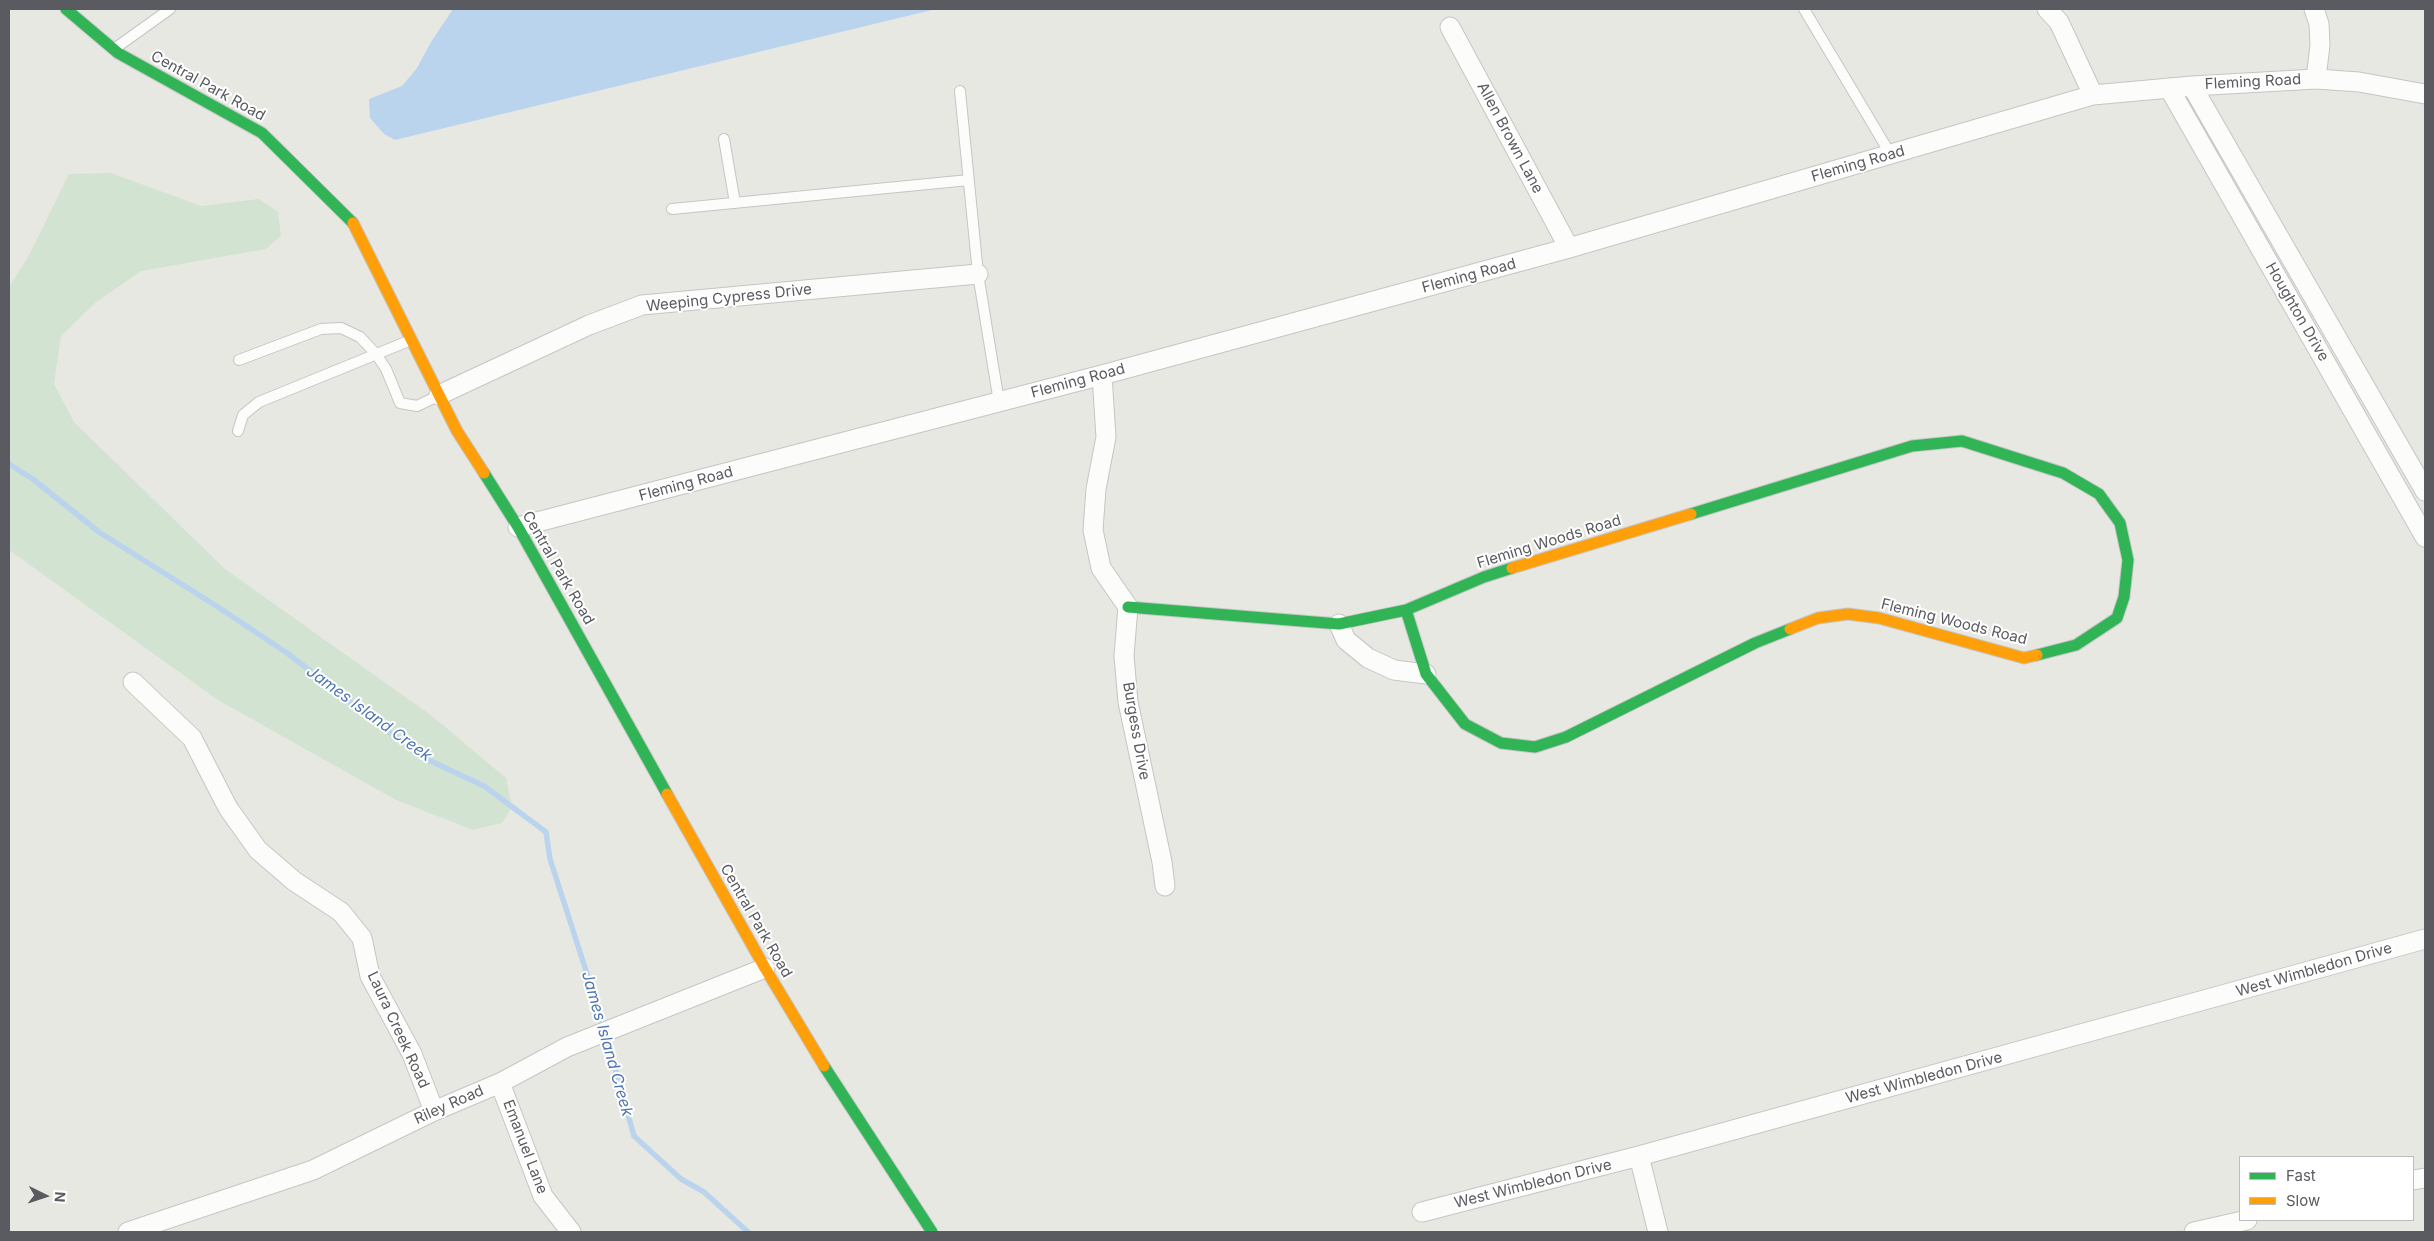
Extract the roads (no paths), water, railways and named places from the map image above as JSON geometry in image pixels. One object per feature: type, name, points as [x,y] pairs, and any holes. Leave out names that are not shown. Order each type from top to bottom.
[{"type":"street","name":"Central Park Road","points":[[66,9],[114,49],[262,133],[352,220],[413,339],[457,431],[518,528],[765,968],[847,1104],[932,1232]]},
{"type":"street","points":[[2047,9],[2059,22],[2093,96]]},
{"type":"street","points":[[2314,9],[2319,24],[2320,44],[2316,78]]},
{"type":"street","name":"Allen Brown Lane","points":[[1450,27],[1569,248]]},
{"type":"street","name":"Fleming Road","points":[[518,528],[1102,375],[1569,248],[2093,96],[2192,86],[2316,78],[2359,82],[2425,94]]},
{"type":"street","name":"Houghton Drive","points":[[2192,86],[2425,491]]},
{"type":"street","name":"Houghton Drive","points":[[2169,88],[2321,354],[2423,526]]},
{"type":"street","name":"Weeping Cypress Drive","points":[[439,395],[589,325],[642,305],[978,274]]},
{"type":"street","points":[[1102,375],[1106,437],[1096,489],[1093,530],[1101,568],[1128,607]]},
{"type":"street","name":"Fleming Woods Road","points":[[1128,607],[1339,624],[1406,610],[1484,577],[1903,449],[1962,442],[2063,473],[2099,494],[2120,523],[2128,560],[2124,597],[2117,618],[2076,645],[2024,658],[1879,618],[1848,614],[1818,618],[1755,643],[1566,737],[1535,747],[1501,743],[1464,724],[1426,674],[1406,610]]},
{"type":"street","name":"Burgess Drive","points":[[1128,607],[1124,656],[1128,702],[1162,862],[1165,886]]},
{"type":"street","points":[[1339,624],[1346,640],[1368,658],[1394,670],[1426,674]]},
{"type":"street","name":"Laura Creek Road","points":[[133,682],[192,738],[228,808],[258,850],[294,881],[341,912],[362,938],[370,976],[412,1054],[434,1111]]},
{"type":"street","name":"West Wimbledon Drive","points":[[1422,1212],[1639,1156],[2425,939]]},
{"type":"street","name":"Riley Road","points":[[128,1232],[313,1170],[434,1111],[500,1083],[567,1047],[765,968]]},
{"type":"street","name":"Emanuel Lane","points":[[500,1083],[543,1196],[571,1232]]},
{"type":"street","points":[[1639,1156],[1658,1232]]},
{"type":"street","points":[[2194,1232],[2243,1221]]},
{"type":"lane","points":[[114,49],[170,9]]},
{"type":"lane","points":[[1804,9],[1891,155]]},
{"type":"lane","points":[[960,91],[978,274],[999,402]]},
{"type":"lane","points":[[724,138],[735,203]]},
{"type":"lane","points":[[672,209],[969,180]]},
{"type":"lane","points":[[2229,194],[2248,183]]},
{"type":"lane","points":[[240,360],[321,329],[341,328],[360,337],[376,354],[386,369],[400,403],[417,406],[439,395]]},
{"type":"lane","points":[[238,431],[243,415],[259,402],[413,339]]},
{"type":"lane","points":[[2321,354],[2341,344]]},
{"type":"water","points":[[453,9],[936,9],[395,140],[384,134],[370,118],[369,99],[402,86],[417,68],[431,42]]},
{"type":"waterway","name":"James Island Creek","points":[[9,464],[34,480],[99,532],[287,653],[422,757],[484,786],[546,832],[550,859],[599,1011],[634,1136],[681,1179],[704,1192],[748,1232]]}]
